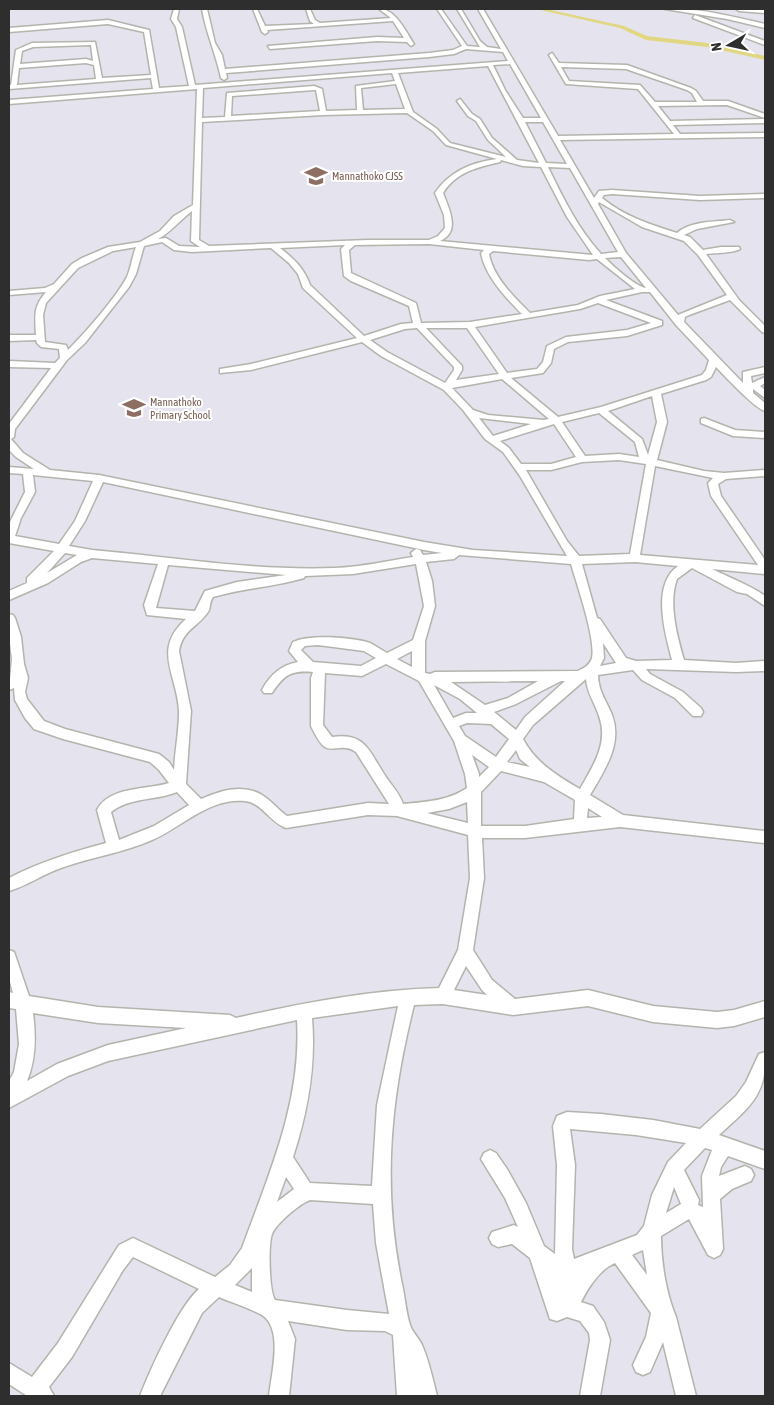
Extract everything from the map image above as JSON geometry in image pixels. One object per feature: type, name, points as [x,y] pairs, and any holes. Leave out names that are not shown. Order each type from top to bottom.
[{"type":"street","points":[[176,9],[174,19],[179,26],[196,86],[198,120],[195,241],[208,249]]},
{"type":"street","points":[[204,9],[212,43],[219,55],[224,84]]},
{"type":"street","points":[[255,9],[267,29],[271,49],[406,37]]},
{"type":"street","points":[[308,9],[312,24]]},
{"type":"street","points":[[382,9],[394,19],[415,54]]},
{"type":"street","points":[[439,9],[465,47]]},
{"type":"street","points":[[459,9],[482,48],[493,53],[494,60],[499,63]]},
{"type":"street","points":[[481,9],[556,138],[596,201],[623,254],[645,290]]},
{"type":"street","points":[[668,9],[722,16],[765,26]]},
{"type":"street","points":[[718,9],[716,12],[722,16]]},
{"type":"street","points":[[739,9],[765,12]]},
{"type":"street","points":[[683,12],[765,43]]},
{"type":"street","points":[[267,29],[394,19]]},
{"type":"street","points":[[9,30],[112,22],[148,32],[156,90]]},
{"type":"street","points":[[63,26],[63,43]]},
{"type":"street","points":[[461,40],[478,42]]},
{"type":"street","points":[[99,80],[93,43],[63,43],[22,48],[19,50],[18,66],[11,86],[99,80],[155,76]]},
{"type":"street","points":[[223,71],[278,63],[415,54],[432,55],[454,52],[465,47],[506,51]]},
{"type":"street","points":[[552,55],[568,83],[637,86],[654,104],[678,137]]},
{"type":"street","points":[[602,56],[603,66]]},
{"type":"street","points":[[18,66],[86,61],[96,64]]},
{"type":"street","points":[[9,102],[513,62]]},
{"type":"street","points":[[490,64],[509,104],[521,120],[571,219],[600,257],[645,290],[678,321],[713,360],[750,389],[765,408]]},
{"type":"street","points":[[557,65],[634,69],[689,89],[694,92],[701,103]]},
{"type":"street","points":[[394,71],[409,111],[435,130],[448,144],[511,161],[543,166],[573,166]]},
{"type":"street","points":[[360,112],[358,87],[397,82]]},
{"type":"street","points":[[228,118],[229,94],[318,89],[323,113]]},
{"type":"street","points":[[228,108],[244,98],[266,92]]},
{"type":"street","points":[[460,100],[470,114],[478,120],[490,139],[511,161]]},
{"type":"street","points":[[654,104],[730,104],[765,116]]},
{"type":"street","points":[[198,120],[323,113],[409,111]]},
{"type":"street","points":[[521,120],[546,120]]},
{"type":"street","points":[[669,123],[765,121]]},
{"type":"street","points":[[556,138],[765,135]]},
{"type":"street","points":[[430,242],[444,237],[448,233],[450,225],[440,193],[446,184],[480,164],[511,161]]},
{"type":"street","points":[[596,201],[604,192],[700,198],[765,196]]},
{"type":"street","points":[[596,201],[646,225],[680,235],[686,239],[701,253],[732,296],[765,330]]},
{"type":"street","points":[[9,438],[10,429],[57,366],[82,341],[126,285],[132,274],[141,244],[164,233],[177,218],[196,206]]},
{"type":"street","points":[[680,235],[682,232],[692,228],[730,222]]},
{"type":"street","points":[[64,358],[63,347],[40,343],[40,311],[42,302],[74,266],[111,249],[163,240],[181,249],[352,242],[430,242],[589,258],[623,254]]},
{"type":"street","points":[[352,242],[344,249],[347,274],[354,279],[410,303],[414,308],[415,320],[418,325],[458,366],[449,386]]},
{"type":"street","points":[[9,886],[70,858],[114,848],[159,831],[199,806],[224,796],[251,796],[259,799],[286,822],[368,809],[397,810],[449,803],[474,790],[497,765],[529,721],[588,672],[598,658],[591,616],[576,560],[560,538],[519,467],[506,450],[492,440],[480,427],[449,386],[390,358],[363,339],[306,286],[302,274],[292,261],[273,246]]},
{"type":"street","points":[[493,247],[486,253],[486,260],[500,284],[519,308],[528,315]]},
{"type":"street","points":[[701,253],[721,248],[736,248]]},
{"type":"street","points":[[9,293],[48,289],[59,285]]},
{"type":"street","points":[[223,372],[251,367],[363,339],[404,326],[470,325],[580,307],[598,300],[645,290]]},
{"type":"street","points":[[449,386],[540,371],[547,363],[550,348],[555,344],[586,336],[625,334],[658,324],[678,321],[681,316],[732,296]]},
{"type":"street","points":[[598,300],[658,324]]},
{"type":"street","points":[[470,325],[505,377],[547,411],[582,459]]},
{"type":"street","points":[[9,338],[40,337]]},
{"type":"street","points":[[492,440],[545,423],[601,410],[707,378],[713,360]]},
{"type":"street","points":[[9,364],[57,366]]},
{"type":"street","points":[[750,389],[746,376],[748,372],[765,370]]},
{"type":"street","points":[[750,389],[765,380]]},
{"type":"street","points":[[750,389],[765,395]]},
{"type":"street","points":[[635,558],[635,546],[646,496],[648,461],[660,427],[661,412],[669,390]]},
{"type":"street","points":[[656,393],[661,412]]},
{"type":"street","points":[[601,410],[639,441],[648,461]]},
{"type":"street","points":[[547,411],[575,416]]},
{"type":"street","points":[[468,412],[488,418],[545,423]]},
{"type":"street","points":[[704,421],[733,433],[765,435]]},
{"type":"street","points":[[480,427],[516,432]]},
{"type":"street","points":[[639,441],[660,427]]},
{"type":"street","points":[[9,442],[11,449],[16,454],[46,472]]},
{"type":"street","points":[[519,467],[551,467],[582,459],[619,457],[724,476],[765,473]]},
{"type":"street","points":[[528,482],[551,467]]},
{"type":"street","points":[[9,470],[99,478],[403,542],[473,554],[576,560],[635,558],[765,569]]},
{"type":"street","points":[[647,478],[659,471],[688,470]]},
{"type":"street","points":[[28,472],[30,492],[16,518],[9,538],[64,547],[92,554],[164,562],[314,572],[370,568],[421,559],[473,554]]},
{"type":"street","points":[[724,476],[713,483],[716,496],[765,569]]},
{"type":"street","points":[[9,596],[47,567],[64,547],[79,523],[99,478]]},
{"type":"street","points":[[403,542],[421,559],[429,612],[422,628],[417,657],[421,676],[460,740],[472,774],[474,790],[477,878],[465,951],[443,996]]},
{"type":"street","points":[[20,589],[44,580],[77,560],[92,554]]},
{"type":"street","points":[[665,560],[670,580],[670,626],[679,664]]},
{"type":"street","points":[[164,562],[150,605],[151,612],[196,615]]},
{"type":"street","points":[[670,580],[680,569],[692,563]]},
{"type":"street","points":[[692,563],[741,589],[750,591],[765,602]]},
{"type":"street","points":[[179,785],[185,711],[173,651],[183,628],[203,610],[205,599],[214,592],[237,586],[280,581],[314,572]]},
{"type":"street","points":[[591,616],[622,662],[635,665],[646,677],[679,695],[697,712]]},
{"type":"street","points":[[9,618],[14,628],[18,664],[22,678],[19,692],[21,700],[29,714],[39,725],[63,734],[154,758],[164,766],[199,806]]},
{"type":"street","points":[[397,810],[396,801],[390,790],[378,778],[372,762],[361,747],[350,741],[329,743],[317,726],[317,678],[315,667],[295,651],[297,646],[310,641],[367,647],[421,676],[442,682],[517,739],[525,755],[550,778],[620,821]]},
{"type":"street","points":[[268,690],[278,676],[290,668],[315,667],[362,671],[419,642]]},
{"type":"street","points":[[9,685],[17,672],[18,664]]},
{"type":"street","points":[[451,724],[466,718],[487,715],[536,687],[566,676],[635,665],[679,664],[735,669],[765,666]]},
{"type":"street","points":[[580,825],[582,797],[609,743],[608,724],[592,688],[588,672]]},
{"type":"street","points":[[421,676],[566,676]]},
{"type":"street","points":[[460,740],[497,765],[550,778]]},
{"type":"street","points":[[114,848],[104,810],[114,800],[141,793],[154,794],[169,791],[179,785]]},
{"type":"street","points":[[397,810],[446,825],[475,831],[525,832],[620,821],[717,833],[765,836]]},
{"type":"street","points":[[465,951],[487,985],[513,1007]]},
{"type":"street","points":[[9,957],[14,971],[15,1001],[26,1020],[24,1063],[21,1075],[9,1099]]},
{"type":"street","points":[[9,1099],[63,1070],[108,1054],[304,1011],[408,997],[443,996],[513,1007],[588,998],[653,1014],[716,1020],[734,1018],[765,1009]]},
{"type":"street","points":[[407,1396],[402,1328],[391,1280],[382,1215],[379,1169],[382,1126],[408,997]]},
{"type":"street","points":[[15,1001],[63,1011],[98,1015],[242,1024]]},
{"type":"street","points":[[150,1396],[163,1366],[195,1306],[202,1297],[239,1271],[258,1237],[297,1118],[305,1080],[304,1011]]},
{"type":"street","points":[[643,1365],[655,1338],[661,1312],[661,1300],[652,1255],[652,1231],[660,1195],[674,1168],[742,1102],[752,1088],[765,1060]]},
{"type":"street","points":[[561,1304],[566,1268],[562,1249],[566,1165],[561,1126],[563,1122],[567,1120],[610,1124],[702,1139],[765,1160]]},
{"type":"street","points":[[688,1209],[697,1214],[714,1249],[711,1197],[708,1180],[717,1156],[725,1146]]},
{"type":"street","points":[[284,1159],[306,1192]]},
{"type":"street","points":[[490,1159],[503,1176],[526,1220],[536,1249],[561,1304],[586,1313],[597,1329],[600,1340],[590,1396]]},
{"type":"street","points":[[498,1238],[514,1234],[559,1268],[576,1270],[643,1241],[652,1231],[688,1209],[690,1200],[674,1168]]},
{"type":"street","points":[[711,1197],[714,1191],[734,1178],[745,1175]]},
{"type":"street","points":[[279,1396],[285,1339],[280,1324],[263,1299],[260,1284],[258,1237],[282,1208],[306,1192],[381,1196]]},
{"type":"street","points":[[9,1373],[40,1393],[116,1263],[125,1250],[130,1248],[149,1253],[216,1287],[269,1310],[347,1320],[386,1322],[402,1328],[414,1350],[428,1396]]},
{"type":"street","points":[[561,1304],[610,1256]]},
{"type":"street","points":[[610,1256],[666,1317],[686,1396]]},
{"type":"waterway","points":[[539,9],[622,27],[646,38],[707,45],[765,58]]},
{"type":"place","name":"Mannathoko CJSS","points":[[316,176]]},
{"type":"place","name":"Mannathoko Primary School","points":[[134,408]]}]
